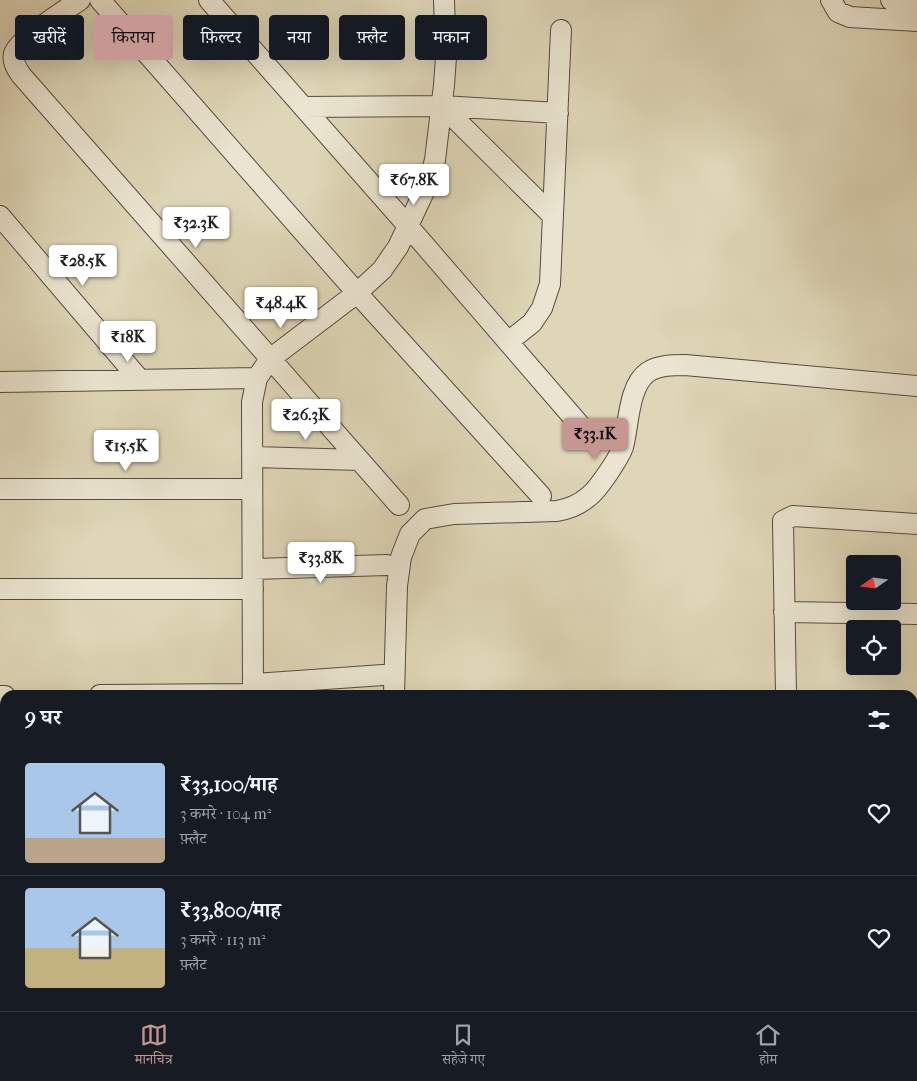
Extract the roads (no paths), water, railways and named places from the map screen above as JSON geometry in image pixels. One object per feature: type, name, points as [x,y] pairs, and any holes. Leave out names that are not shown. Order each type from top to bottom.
[{"type":"street","points":[[80,0],[22,42],[14,53],[14,64],[20,76],[399,505]]},
{"type":"street","points":[[100,0],[357,293],[541,496]]},
{"type":"street","points":[[209,0],[591,438]]},
{"type":"street","points":[[253,690],[252,402],[257,378],[270,360],[357,293],[382,270],[398,247],[429,181],[435,160],[446,57],[444,0]]},
{"type":"street","points":[[831,0],[838,12],[850,17],[917,21]]},
{"type":"street","points":[[891,0],[917,2]]},
{"type":"street","points":[[508,342],[532,323],[542,308],[550,284],[561,30]]},
{"type":"street","points":[[304,107],[442,106],[558,113]]},
{"type":"street","points":[[442,106],[553,216]]},
{"type":"street","points":[[0,216],[140,380]]},
{"type":"street","points":[[394,690],[397,586],[401,557],[410,534],[425,519],[454,514],[557,511],[572,508],[589,497],[607,474],[622,449],[634,393],[639,382],[649,372],[665,365],[686,365],[917,386]]},
{"type":"street","points":[[0,382],[257,378]]},
{"type":"street","points":[[252,457],[359,460]]},
{"type":"street","points":[[0,489],[252,489]]},
{"type":"street","points":[[786,690],[783,521],[793,516],[917,524]]},
{"type":"street","points":[[253,569],[387,565]]},
{"type":"street","points":[[0,589],[254,589]]},
{"type":"street","points":[[784,612],[917,614]]},
{"type":"street","points":[[261,690],[383,675]]}]
